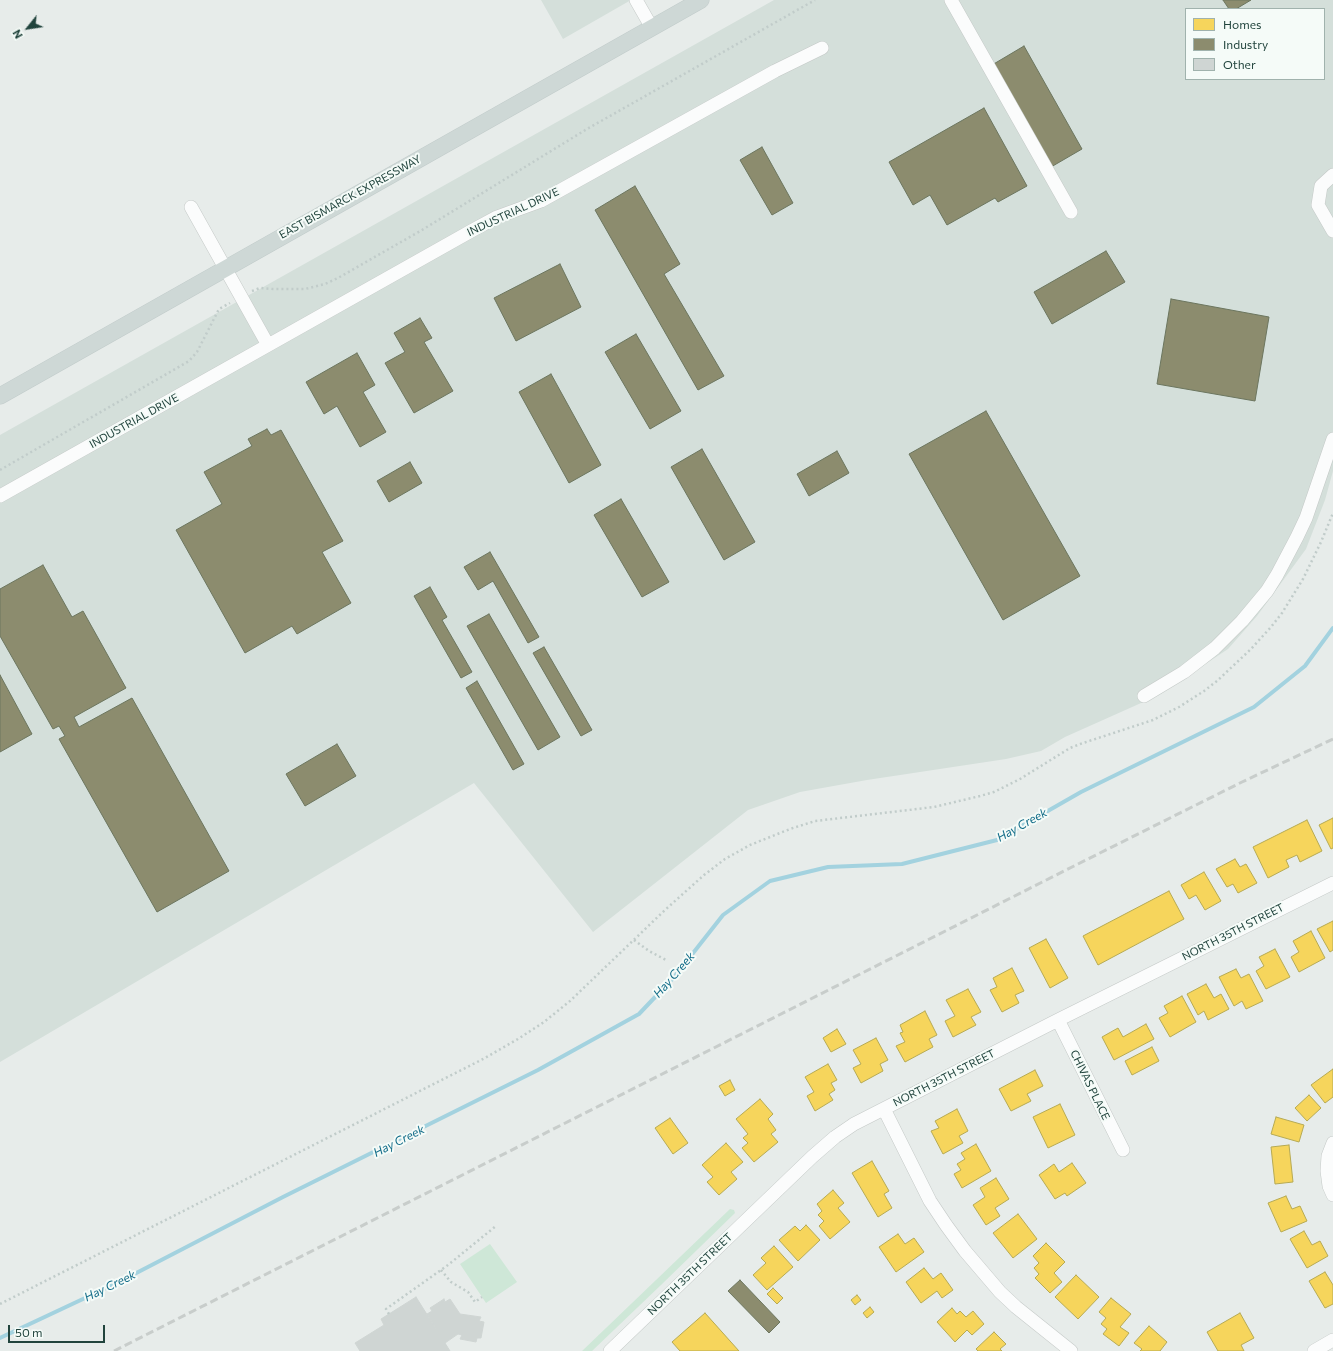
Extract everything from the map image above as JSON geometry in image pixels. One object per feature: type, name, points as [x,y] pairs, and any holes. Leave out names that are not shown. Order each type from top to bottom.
[{"type":"main road","name":"EAST BISMARCK EXPRESSWAY","points":[[0,396],[701,0]]},
{"type":"street","points":[[636,0],[652,28]]},
{"type":"street","points":[[951,0],[1071,212]]},
{"type":"street","name":"INDUSTRIAL DRIVE","points":[[0,496],[473,230],[497,217],[541,201],[775,71],[822,48]]},
{"type":"street","points":[[1333,175],[1321,186],[1318,205],[1333,230]]},
{"type":"street","points":[[191,207],[268,345]]},
{"type":"street","points":[[1144,696],[1184,672],[1215,648],[1242,621],[1267,591],[1298,537],[1333,439]]},
{"type":"street","name":"NORTH 35TH STREET","points":[[610,1351],[825,1146],[854,1124],[1058,1020],[1333,883]]},
{"type":"street","name":"CHIVAS PLACE","points":[[1058,1020],[1123,1150]]},
{"type":"street","points":[[884,1109],[930,1201],[946,1226],[965,1251],[989,1280],[1016,1307],[1071,1351]]},
{"type":"street","points":[[1333,1143],[1328,1156],[1327,1170],[1329,1186],[1333,1196]]},
{"type":"street","points":[[1314,1351],[1333,1340]]},
{"type":"path","points":[[0,470],[189,361],[197,352],[219,309],[241,296],[260,288],[294,290],[310,288],[325,284],[338,278],[422,230],[586,129],[815,0]]},
{"type":"path","points":[[0,1304],[504,1048],[531,1031],[583,990],[670,905],[704,875],[725,859],[763,839],[790,828],[815,822],[934,807],[994,792],[1020,779],[1070,748],[1153,720],[1185,703],[1204,691],[1233,666],[1261,639],[1278,618],[1302,579],[1321,542],[1333,513]]},
{"type":"path","points":[[634,940],[649,951],[666,960]]},
{"type":"path","points":[[389,1314],[386,1309],[441,1270],[496,1226]]},
{"type":"path","points":[[441,1270],[451,1282],[468,1292],[475,1302],[482,1297]]},
{"type":"shaded area","points":[[541,0],[631,0],[563,39]]},
{"type":"shaded area","points":[[774,0],[1333,0],[1333,471],[1325,500],[1306,549],[1257,616],[1228,649],[1159,695],[1065,737],[1041,751],[1006,759],[867,780],[800,792],[748,810],[593,932],[474,783],[0,1062],[0,435]]},
{"type":"green space","points":[[730,1209],[734,1210],[735,1213],[661,1285],[592,1351],[582,1351]]},
{"type":"green space","points":[[490,1244],[517,1282],[486,1303],[460,1264]]},
{"type":"building: Homes","points":[[1333,818],[1333,848],[1331,849],[1319,825]]},
{"type":"building: Homes","points":[[1307,820],[1322,851],[1300,862],[1297,855],[1286,860],[1289,867],[1268,878],[1253,847]]},
{"type":"building: Homes","points":[[1235,859],[1240,867],[1246,864],[1257,883],[1238,893],[1233,884],[1227,887],[1216,869]]},
{"type":"building: Homes","points":[[1204,872],[1221,901],[1205,910],[1196,895],[1189,899],[1181,885]]},
{"type":"building: Homes","points":[[1169,891],[1184,919],[1098,965],[1083,936]]},
{"type":"building: Homes","points":[[1333,921],[1333,950],[1330,952],[1317,929]]},
{"type":"building: Homes","points":[[1311,931],[1325,958],[1299,972],[1291,957],[1299,952],[1293,941]]},
{"type":"building: Homes","points":[[1046,939],[1068,978],[1050,988],[1029,948]]},
{"type":"building: Homes","points":[[1275,949],[1290,977],[1266,989],[1256,971],[1264,966],[1259,957]]},
{"type":"building: Homes","points":[[1012,968],[1024,991],[1015,995],[1019,1003],[1002,1012],[990,990],[997,987],[993,978]]},
{"type":"building: Homes","points":[[1236,969],[1241,978],[1249,974],[1263,1001],[1246,1009],[1242,1001],[1234,1006],[1219,977]]},
{"type":"building: Homes","points":[[1206,984],[1214,998],[1221,994],[1229,1009],[1208,1020],[1204,1011],[1198,1015],[1187,994]]},
{"type":"building: Homes","points":[[968,989],[981,1012],[971,1017],[976,1025],[953,1037],[945,1021],[955,1016],[946,1000]]},
{"type":"building: Homes","points":[[1182,996],[1196,1022],[1170,1037],[1159,1018],[1168,1013],[1164,1006]]},
{"type":"building: Homes","points":[[925,1011],[937,1035],[929,1039],[933,1047],[905,1062],[896,1046],[905,1042],[900,1033],[903,1032],[900,1025]]},
{"type":"building: Homes","points":[[1146,1024],[1154,1039],[1114,1060],[1102,1037],[1118,1028],[1123,1037]]},
{"type":"building: Homes","points":[[837,1029],[846,1044],[831,1052],[823,1038]]},
{"type":"building: Homes","points":[[876,1038],[888,1060],[880,1064],[883,1071],[861,1083],[853,1068],[861,1064],[853,1050]]},
{"type":"building: Homes","points":[[1152,1047],[1159,1061],[1132,1075],[1125,1061]]},
{"type":"building: Homes","points":[[828,1064],[837,1080],[831,1083],[835,1090],[829,1094],[833,1100],[815,1111],[807,1096],[814,1092],[805,1077]]},
{"type":"building: Homes","points":[[1333,1069],[1333,1097],[1325,1103],[1311,1085]]},
{"type":"building: Homes","points":[[1035,1070],[1043,1086],[1027,1094],[1031,1101],[1011,1111],[999,1089]]},
{"type":"building: Homes","points":[[730,1080],[735,1090],[725,1096],[719,1086]]},
{"type":"building: Homes","points":[[1309,1095],[1321,1108],[1307,1121],[1295,1108]]},
{"type":"building: Homes","points":[[760,1099],[773,1114],[768,1119],[776,1130],[771,1134],[778,1142],[754,1162],[742,1148],[748,1143],[743,1138],[748,1134],[736,1119]]},
{"type":"building: Homes","points":[[1060,1104],[1075,1135],[1048,1148],[1033,1117]]},
{"type":"building: Homes","points":[[957,1109],[968,1131],[959,1136],[963,1143],[943,1154],[931,1131],[939,1128],[935,1121]]},
{"type":"building: Homes","points":[[1276,1117],[1304,1125],[1299,1142],[1271,1134]]},
{"type":"building: Homes","points":[[670,1118],[688,1143],[673,1154],[655,1128]]},
{"type":"building: Homes","points":[[726,1143],[743,1162],[731,1172],[737,1179],[719,1195],[707,1182],[713,1177],[702,1165]]},
{"type":"building: Homes","points":[[976,1144],[991,1171],[962,1188],[954,1174],[961,1170],[957,1164],[965,1159],[961,1153]]},
{"type":"building: Homes","points":[[1289,1145],[1293,1182],[1275,1184],[1271,1147]]},
{"type":"building: Homes","points":[[872,1161],[889,1191],[884,1194],[892,1208],[878,1217],[852,1173]]},
{"type":"building: Homes","points":[[1072,1163],[1086,1183],[1067,1196],[1065,1193],[1055,1199],[1039,1175],[1054,1164],[1059,1172]]},
{"type":"building: Homes","points":[[996,1178],[1009,1199],[995,1208],[1000,1216],[986,1225],[973,1205],[985,1197],[980,1188]]},
{"type":"building: Homes","points":[[833,1190],[844,1203],[838,1208],[850,1222],[830,1239],[819,1226],[824,1221],[818,1215],[822,1211],[817,1204]]},
{"type":"building: Homes","points":[[1286,1196],[1292,1209],[1300,1206],[1307,1221],[1281,1232],[1268,1203]]},
{"type":"building: Homes","points":[[1018,1214],[1037,1239],[1013,1258],[993,1233]]},
{"type":"building: Homes","points":[[806,1225],[820,1240],[798,1261],[779,1240],[795,1226],[800,1231]]},
{"type":"building: Homes","points":[[1304,1231],[1312,1245],[1320,1241],[1328,1256],[1307,1268],[1290,1239]]},
{"type":"building: Homes","points":[[898,1234],[905,1244],[914,1238],[924,1252],[896,1272],[879,1247]]},
{"type":"building: Homes","points":[[1046,1243],[1065,1262],[1054,1273],[1062,1282],[1050,1293],[1035,1278],[1039,1274],[1034,1268],[1039,1263],[1033,1256]]},
{"type":"building: Homes","points":[[774,1246],[793,1267],[767,1290],[753,1275],[766,1263],[761,1258]]},
{"type":"building: Homes","points":[[924,1268],[933,1279],[941,1273],[953,1290],[942,1298],[937,1291],[921,1303],[906,1282]]},
{"type":"building: Homes","points":[[1325,1272],[1333,1285],[1333,1304],[1325,1308],[1309,1281]]},
{"type":"building: Homes","points":[[1076,1275],[1099,1297],[1078,1319],[1055,1297]]},
{"type":"building: Homes","points":[[773,1288],[783,1298],[777,1304],[767,1294]]},
{"type":"building: Homes","points":[[857,1295],[861,1300],[855,1305],[851,1300]]},
{"type":"building: Homes","points":[[1111,1298],[1131,1314],[1120,1327],[1129,1333],[1119,1346],[1103,1334],[1107,1329],[1101,1324],[1106,1318],[1099,1312]]},
{"type":"building: Homes","points":[[870,1307],[874,1312],[867,1318],[863,1313]]},
{"type":"building: Homes","points":[[952,1308],[957,1314],[960,1311],[966,1317],[973,1311],[984,1324],[972,1335],[967,1330],[955,1342],[937,1322]]},
{"type":"building: Homes","points":[[705,1313],[739,1351],[680,1351],[672,1342]]},
{"type":"building: Homes","points":[[1240,1313],[1254,1338],[1241,1345],[1244,1351],[1218,1351],[1207,1332]]},
{"type":"building: Homes","points":[[1149,1326],[1167,1342],[1160,1351],[1140,1351],[1142,1349],[1134,1343]]},
{"type":"building: Homes","points":[[994,1332],[1006,1344],[1000,1349],[1002,1351],[978,1351],[976,1349]]},
{"type":"building: Industry","points":[[1223,0],[1251,0],[1238,8],[1228,8]]},
{"type":"building: Industry","points":[[1024,46],[1082,149],[1051,167],[992,65]]},
{"type":"building: Industry","points":[[984,108],[1027,186],[998,202],[995,198],[947,225],[930,195],[913,205],[889,162]]},
{"type":"building: Industry","points":[[762,147],[793,203],[772,215],[740,160]]},
{"type":"building: Industry","points":[[635,186],[680,264],[664,274],[724,376],[698,390],[595,210]]},
{"type":"building: Industry","points":[[1106,251],[1125,282],[1052,324],[1034,292]]},
{"type":"building: Industry","points":[[560,264],[581,307],[516,341],[494,298]]},
{"type":"building: Industry","points":[[1171,299],[1269,317],[1255,401],[1157,384]]},
{"type":"building: Industry","points":[[420,318],[432,338],[424,342],[453,391],[414,413],[385,363],[405,352],[394,333]]},
{"type":"building: Industry","points":[[636,334],[681,411],[650,429],[605,352]]},
{"type":"building: Industry","points":[[357,353],[375,385],[363,392],[386,432],[360,447],[337,406],[324,414],[306,382]]},
{"type":"building: Industry","points":[[551,374],[601,465],[569,483],[519,392]]},
{"type":"building: Industry","points":[[986,411],[1080,576],[1003,620],[909,454]]},
{"type":"building: Industry","points":[[267,429],[271,435],[281,430],[343,541],[322,552],[351,603],[297,634],[292,626],[245,653],[176,530],[222,504],[204,472],[252,446],[248,439]]},
{"type":"building: Industry","points":[[702,449],[755,542],[724,560],[671,467]]},
{"type":"building: Industry","points":[[837,451],[849,473],[809,496],[797,474]]},
{"type":"building: Industry","points":[[410,462],[422,483],[389,502],[377,481]]},
{"type":"building: Industry","points":[[621,499],[669,582],[642,597],[594,515]]},
{"type":"building: Industry","points":[[490,552],[539,637],[528,643],[493,581],[478,590],[464,567]]},
{"type":"building: Industry","points":[[43,565],[72,617],[83,611],[126,688],[74,717],[79,727],[132,698],[229,871],[157,912],[59,739],[65,736],[59,726],[53,729],[0,636],[0,589]]},
{"type":"building: Industry","points":[[430,587],[447,617],[442,620],[472,672],[461,678],[414,596]]},
{"type":"building: Industry","points":[[489,614],[560,737],[538,750],[467,626]]},
{"type":"building: Industry","points":[[544,647],[592,730],[581,736],[533,653]]},
{"type":"building: Industry","points":[[0,675],[32,734],[0,752]]},
{"type":"building: Industry","points":[[477,681],[524,764],[513,770],[466,688]]},
{"type":"building: Industry","points":[[337,744],[356,776],[305,806],[286,774]]},
{"type":"building: Industry","points":[[740,1280],[780,1322],[769,1333],[728,1291]]},
{"type":"building: Other","points":[[416,1297],[450,1351],[360,1351],[355,1343],[384,1325],[381,1319]]},
{"type":"building: Other","points":[[444,1299],[445,1302],[450,1299],[460,1314],[481,1317],[479,1321],[484,1322],[481,1338],[477,1338],[476,1342],[460,1339],[462,1335],[458,1334],[445,1343],[427,1314],[432,1311],[430,1308]]},
{"type":"waterway","name":"Hay Creek","points":[[0,1338],[117,1283],[283,1197],[538,1070],[639,1014],[675,976],[723,915],[770,881],[828,867],[902,864],[997,840],[1081,792],[1254,707],[1305,666],[1333,628]]},
{"type":"railway","points":[[114,1351],[1074,866],[1242,782],[1333,739]]}]
